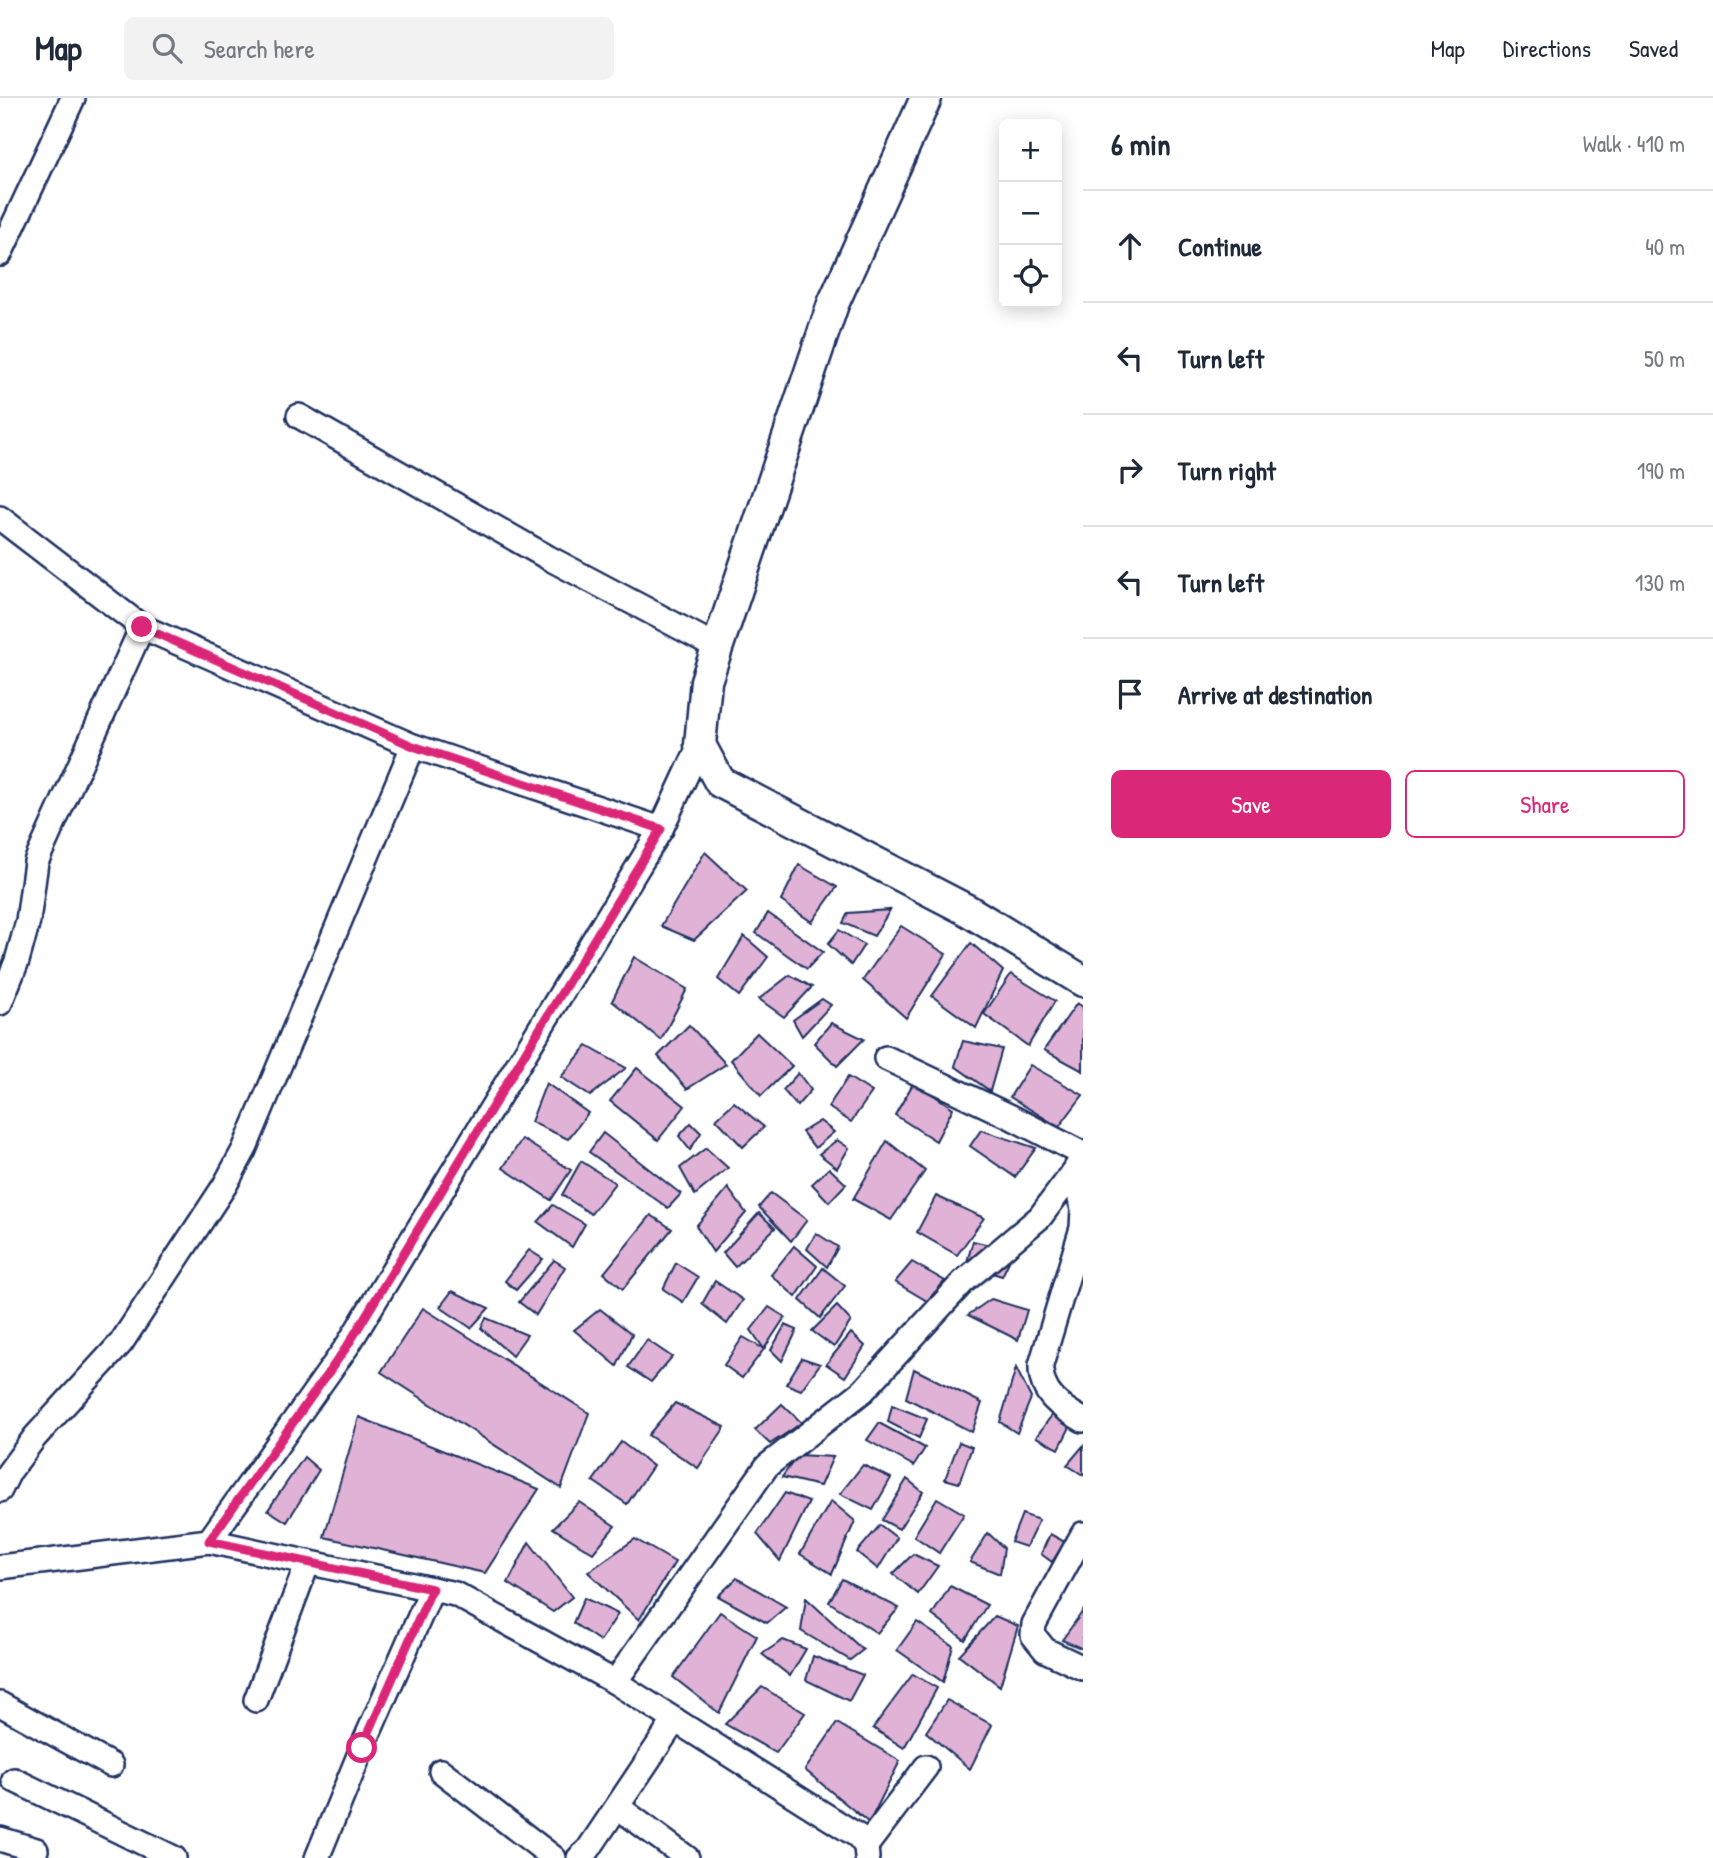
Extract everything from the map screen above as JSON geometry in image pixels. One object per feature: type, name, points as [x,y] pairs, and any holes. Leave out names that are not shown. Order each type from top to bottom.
[{"type":"street","points":[[0,254],[73,98]]},
{"type":"street","points":[[209,1541],[348,1345],[661,829],[700,745],[706,681],[833,304],[926,98]]},
{"type":"street","points":[[299,416],[547,556],[717,647]]},
{"type":"street","points":[[0,517],[142,627],[413,746],[661,829]]},
{"type":"street","points":[[0,1003],[18,961],[28,921],[36,862],[142,627]]},
{"type":"street","points":[[700,745],[719,782],[967,910],[1083,981]]},
{"type":"street","points":[[3,1475],[121,1343],[225,1185],[244,1150],[413,746]]},
{"type":"street","points":[[886,1058],[1011,1117],[1080,1161]]},
{"type":"street","points":[[1080,1161],[1082,1228],[1041,1365],[1041,1377],[1045,1389],[1054,1400],[1083,1420]]},
{"type":"street","points":[[615,1682],[767,1466],[863,1391],[963,1282],[1040,1217],[1080,1161]]},
{"type":"street","points":[[1083,1534],[1034,1624],[1033,1635],[1045,1650],[1083,1668]]},
{"type":"street","points":[[0,1567],[209,1541],[455,1594],[615,1682],[858,1836],[866,1852],[926,1767]]},
{"type":"street","points":[[256,1700],[307,1562]]},
{"type":"street","points":[[317,1858],[432,1589]]},
{"type":"street","points":[[0,1704],[111,1765]]},
{"type":"street","points":[[579,1858],[588,1850],[618,1807],[675,1720]]},
{"type":"street","points":[[441,1771],[554,1858]]},
{"type":"street","points":[[14,1780],[174,1858]]},
{"type":"street","points":[[618,1807],[687,1858]]},
{"type":"street","points":[[0,1839],[36,1850]]},
{"type":"building","points":[[705,852],[747,891],[694,940],[661,926]]},
{"type":"building","points":[[799,865],[837,887],[812,922],[781,901]]},
{"type":"building","points":[[890,910],[874,936],[843,923],[848,913]]},
{"type":"building","points":[[768,913],[823,952],[807,969],[756,933]]},
{"type":"building","points":[[901,926],[946,954],[906,1018],[863,980]]},
{"type":"building","points":[[839,930],[864,945],[851,965],[828,944]]},
{"type":"building","points":[[744,936],[768,957],[739,996],[718,979]]},
{"type":"building","points":[[971,943],[1003,971],[976,1028],[932,996]]},
{"type":"building","points":[[634,957],[687,989],[661,1040],[612,1001]]},
{"type":"building","points":[[1011,974],[1055,1001],[1028,1046],[984,1014]]},
{"type":"building","points":[[790,975],[812,987],[784,1017],[759,999]]},
{"type":"building","points":[[822,999],[831,1005],[802,1036],[793,1020]]},
{"type":"building","points":[[1077,1003],[1083,1007],[1083,1071],[1044,1050]]},
{"type":"building","points":[[831,1023],[864,1039],[837,1066],[814,1043]]},
{"type":"building","points":[[689,1025],[726,1064],[687,1089],[658,1056]]},
{"type":"building","points":[[757,1033],[792,1066],[761,1096],[731,1060]]},
{"type":"building","points":[[963,1041],[1002,1049],[990,1091],[955,1066]]},
{"type":"building","points":[[587,1046],[626,1068],[590,1096],[561,1077]]},
{"type":"building","points":[[1030,1065],[1083,1095],[1059,1127],[1010,1097]]},
{"type":"building","points":[[637,1068],[685,1106],[658,1140],[610,1101]]},
{"type":"building","points":[[798,1073],[811,1090],[797,1106],[783,1090]]},
{"type":"building","points":[[848,1077],[872,1092],[851,1122],[828,1107]]},
{"type":"building","points":[[914,1082],[953,1108],[936,1141],[895,1115]]},
{"type":"building","points":[[546,1083],[588,1113],[568,1139],[531,1122]]},
{"type":"building","points":[[734,1102],[764,1127],[743,1147],[716,1119]]},
{"type":"building","points":[[820,1121],[834,1132],[815,1148],[802,1132]]},
{"type":"building","points":[[691,1123],[701,1133],[690,1150],[679,1136]]},
{"type":"building","points":[[981,1130],[1036,1148],[1015,1177],[970,1146]]},
{"type":"building","points":[[603,1133],[681,1194],[668,1208],[589,1152]]},
{"type":"building","points":[[522,1139],[571,1170],[551,1200],[503,1168]]},
{"type":"building","points":[[837,1140],[849,1148],[837,1168],[819,1154]]},
{"type":"building","points":[[887,1141],[925,1171],[891,1220],[853,1199]]},
{"type":"building","points":[[706,1148],[728,1168],[695,1195],[680,1168]]},
{"type":"building","points":[[581,1161],[615,1183],[591,1214],[562,1195]]},
{"type":"building","points":[[829,1168],[846,1184],[829,1202],[812,1184]]},
{"type":"building","points":[[728,1188],[746,1213],[713,1252],[696,1226]]},
{"type":"building","points":[[771,1193],[807,1220],[791,1241],[759,1207]]},
{"type":"building","points":[[936,1196],[984,1218],[957,1255],[917,1232]]},
{"type":"building","points":[[553,1205],[585,1224],[572,1247],[538,1222]]},
{"type":"building","points":[[759,1213],[775,1228],[735,1267],[723,1253]]},
{"type":"building","points":[[651,1215],[672,1229],[623,1289],[604,1273]]},
{"type":"building","points":[[816,1233],[838,1247],[827,1267],[807,1249]]},
{"type":"building","points":[[973,1241],[1014,1251],[1002,1276],[966,1265]]},
{"type":"building","points":[[794,1246],[817,1266],[796,1297],[771,1275]]},
{"type":"building","points":[[529,1250],[543,1259],[516,1290],[505,1281]]},
{"type":"building","points":[[554,1260],[565,1267],[536,1315],[519,1302]]},
{"type":"building","points":[[912,1262],[945,1281],[927,1301],[895,1282]]},
{"type":"building","points":[[676,1263],[698,1277],[683,1302],[663,1289]]},
{"type":"building","points":[[823,1268],[845,1286],[820,1318],[800,1300]]},
{"type":"building","points":[[715,1281],[743,1300],[727,1324],[702,1304]]},
{"type":"building","points":[[452,1291],[489,1308],[471,1328],[440,1307]]},
{"type":"building","points":[[991,1299],[1027,1310],[1018,1340],[968,1315]]},
{"type":"building","points":[[837,1306],[851,1321],[834,1347],[812,1331]]},
{"type":"building","points":[[769,1307],[785,1317],[764,1349],[751,1330]]},
{"type":"building","points":[[423,1308],[589,1413],[561,1488],[381,1372]]},
{"type":"building","points":[[600,1309],[632,1334],[617,1366],[574,1330]]},
{"type":"building","points":[[486,1318],[527,1335],[512,1356],[481,1328]]},
{"type":"building","points":[[785,1325],[797,1330],[782,1361],[771,1350]]},
{"type":"building","points":[[851,1333],[865,1346],[845,1377],[826,1364]]},
{"type":"building","points":[[743,1337],[764,1349],[742,1378],[724,1365]]},
{"type":"building","points":[[647,1340],[672,1357],[651,1382],[628,1367]]},
{"type":"building","points":[[802,1358],[820,1364],[801,1390],[786,1384]]},
{"type":"building","points":[[1016,1368],[1031,1398],[1017,1433],[1000,1422]]},
{"type":"building","points":[[914,1369],[982,1403],[972,1432],[906,1398]]},
{"type":"building","points":[[675,1403],[725,1427],[698,1468],[648,1435]]},
{"type":"building","points":[[782,1404],[802,1423],[770,1444],[755,1430]]},
{"type":"building","points":[[892,1405],[927,1419],[919,1438],[888,1422]]},
{"type":"building","points":[[1052,1415],[1071,1425],[1059,1449],[1036,1437]]},
{"type":"building","points":[[359,1417],[539,1489],[485,1573],[324,1537]]},
{"type":"building","points":[[879,1423],[925,1448],[914,1466],[867,1440]]},
{"type":"building","points":[[621,1442],[653,1466],[627,1504],[593,1481]]},
{"type":"building","points":[[959,1442],[972,1447],[959,1483],[945,1479]]},
{"type":"building","points":[[1083,1446],[1083,1475],[1067,1465]]},
{"type":"building","points":[[798,1455],[833,1457],[820,1486],[782,1477]]},
{"type":"building","points":[[304,1457],[319,1470],[287,1522],[268,1510]]},
{"type":"building","points":[[863,1465],[891,1478],[873,1510],[840,1494]]},
{"type":"building","points":[[907,1479],[923,1492],[899,1529],[882,1520]]},
{"type":"building","points":[[785,1493],[809,1502],[780,1561],[757,1534]]},
{"type":"building","points":[[937,1498],[964,1514],[939,1553],[914,1536]]},
{"type":"building","points":[[831,1501],[855,1521],[832,1574],[800,1554]]},
{"type":"building","points":[[579,1502],[615,1526],[593,1553],[553,1528]]},
{"type":"building","points":[[1022,1514],[1039,1520],[1026,1547],[1011,1542]]},
{"type":"building","points":[[880,1525],[897,1538],[878,1569],[857,1552]]},
{"type":"building","points":[[988,1533],[1004,1548],[1000,1574],[970,1562]]},
{"type":"building","points":[[1050,1534],[1065,1542],[1052,1562],[1041,1554]]},
{"type":"building","points":[[635,1539],[675,1562],[639,1620],[588,1572]]},
{"type":"building","points":[[529,1542],[572,1597],[553,1612],[508,1583]]},
{"type":"building","points":[[913,1554],[938,1566],[918,1594],[893,1574]]},
{"type":"building","points":[[737,1578],[786,1607],[767,1623],[718,1596]]},
{"type":"building","points":[[842,1579],[899,1608],[877,1633],[829,1602]]},
{"type":"building","points":[[950,1586],[987,1605],[965,1640],[932,1615]]},
{"type":"building","points":[[584,1598],[618,1614],[600,1641],[573,1623]]},
{"type":"building","points":[[806,1598],[863,1650],[850,1660],[801,1631]]},
{"type":"building","points":[[1083,1611],[1083,1649],[1062,1640]]},
{"type":"building","points":[[720,1612],[757,1636],[719,1713],[673,1677]]},
{"type":"building","points":[[995,1616],[1018,1626],[1000,1686],[959,1655]]},
{"type":"building","points":[[917,1622],[953,1646],[943,1682],[897,1650]]},
{"type":"building","points":[[783,1640],[806,1649],[790,1676],[762,1654]]},
{"type":"building","points":[[813,1656],[863,1675],[849,1701],[806,1680]]},
{"type":"building","points":[[913,1674],[937,1688],[904,1748],[873,1728]]},
{"type":"building","points":[[762,1687],[805,1713],[776,1753],[725,1724]]},
{"type":"building","points":[[947,1700],[992,1725],[970,1769],[926,1732]]},
{"type":"building","points":[[837,1723],[900,1761],[869,1823],[805,1770]]},
{"type":"route","points":[[142,627],[413,746],[661,829],[348,1345],[209,1541],[432,1589],[362,1748]]}]
